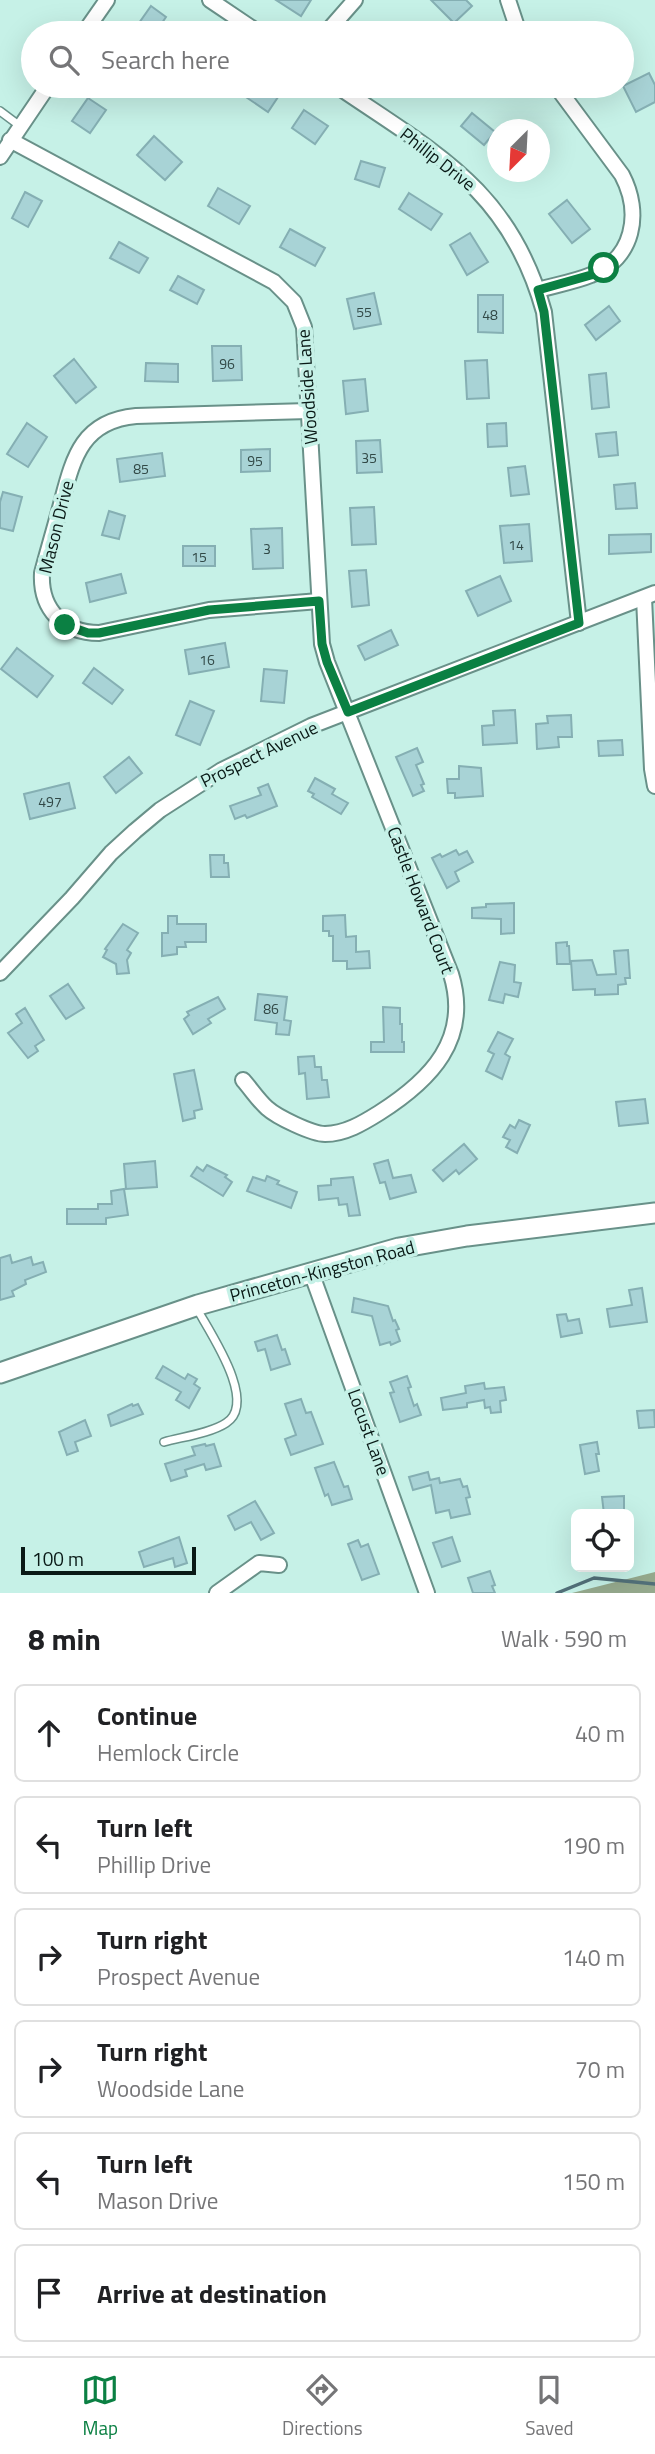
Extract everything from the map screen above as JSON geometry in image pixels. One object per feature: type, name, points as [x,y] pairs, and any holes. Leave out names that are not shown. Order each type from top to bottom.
[{"type":"main road","name":"Princeton-Kingston Road","points":[[0,1373],[196,1306],[399,1248],[467,1236],[655,1213]]},
{"type":"street","points":[[92,21],[107,0]]},
{"type":"street","points":[[210,0],[241,21]]},
{"type":"street","points":[[337,21],[355,0]]},
{"type":"street","points":[[508,0],[515,21]]},
{"type":"street","points":[[0,156],[39,98]]},
{"type":"street","name":"Phillip Drive","points":[[355,98],[464,175],[503,220],[518,243],[538,290],[544,312],[579,623]]},
{"type":"street","points":[[538,290],[591,275],[604,268],[624,248],[633,219],[633,204],[622,175],[565,98]]},
{"type":"street","name":"Woodside Lane","points":[[10,140],[274,282],[285,291],[301,314],[304,327],[322,644],[348,712]]},
{"type":"street","name":"Mason Drive","points":[[309,411],[136,416],[99,427],[88,437],[73,460],[42,573],[42,584],[44,597],[56,618],[65,625],[88,633],[209,610],[319,601]]},
{"type":"street","points":[[649,596],[652,769],[655,786]]},
{"type":"street","name":"Prospect Avenue","points":[[0,973],[111,853],[160,810],[222,769],[311,726],[649,596]]},
{"type":"street","name":"Castle Howard Court","points":[[243,1080],[268,1110],[302,1127],[324,1134],[347,1130],[383,1110],[421,1082],[438,1063],[453,1032],[456,998],[451,974],[348,712]]},
{"type":"street","name":"Locust Lane","points":[[312,1272],[427,1593]]},
{"type":"street","points":[[217,1593],[259,1563],[279,1565]]},
{"type":"lane","points":[[0,111],[20,125]]},
{"type":"lane","points":[[164,1442],[228,1423],[235,1412],[235,1386],[228,1363],[196,1306]]},
{"type":"green space","points":[[655,1572],[655,1593],[572,1593]]},
{"type":"building","points":[[276,0],[311,0],[301,16]]},
{"type":"building","points":[[431,0],[466,0],[472,6],[456,21],[452,21]]},
{"type":"building","points":[[151,6],[166,17],[163,21],[140,21]]},
{"type":"building","points":[[649,73],[655,85],[655,102],[636,112],[629,98],[634,98],[634,80]]},
{"type":"building","points":[[88,98],[106,110],[90,133],[72,121]]},
{"type":"building","points":[[247,98],[277,98],[268,112]]},
{"type":"building","points":[[304,110],[328,126],[315,144],[292,128]]},
{"type":"building","points":[[472,113],[487,125],[487,141],[484,145],[461,126]]},
{"type":"building","points":[[154,136],[182,162],[165,180],[137,155]]},
{"type":"building","points":[[361,161],[385,168],[379,187],[355,179]]},
{"type":"building","points":[[218,188],[250,206],[239,224],[208,206]]},
{"type":"building","points":[[25,192],[42,201],[28,227],[12,218]]},
{"type":"building","points":[[409,193],[442,214],[431,230],[399,209]]},
{"type":"building","points":[[567,200],[590,229],[572,243],[549,214]]},
{"type":"building","points":[[290,229],[325,248],[315,266],[280,247]]},
{"type":"building","points":[[470,233],[488,262],[467,275],[450,245]]},
{"type":"building","points":[[119,242],[148,258],[139,273],[110,258]]},
{"type":"building","points":[[178,276],[204,290],[197,304],[170,290]]},
{"type":"building","points":[[374,293],[381,324],[354,329],[347,299]]},
{"type":"building","points":[[478,295],[503,295],[503,333],[478,332]]},
{"type":"building","points":[[609,306],[620,321],[596,340],[585,325]]},
{"type":"building","points":[[212,346],[241,346],[242,380],[213,381]]},
{"type":"building","points":[[74,359],[96,387],[76,403],[54,376]]},
{"type":"building","points":[[487,360],[489,398],[467,399],[465,361]]},
{"type":"building","points":[[146,363],[178,364],[178,382],[145,381]]},
{"type":"building","points":[[606,373],[609,407],[592,409],[589,375]]},
{"type":"building","points":[[365,379],[368,411],[346,414],[343,381]]},
{"type":"building","points":[[27,423],[47,437],[28,467],[7,454]]},
{"type":"building","points":[[506,423],[507,446],[488,447],[487,424]]},
{"type":"building","points":[[616,432],[618,455],[599,457],[596,434]]},
{"type":"building","points":[[380,440],[382,472],[357,473],[356,441]]},
{"type":"building","points":[[270,449],[270,471],[241,472],[241,450]]},
{"type":"building","points":[[162,453],[165,476],[120,482],[117,459]]},
{"type":"building","points":[[525,466],[529,494],[511,496],[508,468]]},
{"type":"building","points":[[635,483],[637,508],[616,509],[614,485]]},
{"type":"building","points":[[3,492],[22,497],[13,531],[0,528],[0,502]]},
{"type":"building","points":[[374,507],[376,544],[352,545],[350,508]]},
{"type":"building","points":[[109,511],[125,516],[119,539],[102,535]]},
{"type":"building","points":[[529,524],[532,561],[504,563],[500,526]]},
{"type":"building","points":[[282,528],[283,568],[253,569],[251,529]]},
{"type":"building","points":[[651,534],[651,552],[609,554],[609,535]]},
{"type":"building","points":[[183,546],[215,546],[215,566],[183,566]]},
{"type":"building","points":[[366,570],[369,605],[352,607],[349,571]]},
{"type":"building","points":[[121,574],[126,593],[90,602],[86,583]]},
{"type":"building","points":[[500,576],[511,601],[478,616],[466,591]]},
{"type":"building","points":[[391,630],[398,645],[365,660],[358,646]]},
{"type":"building","points":[[225,643],[229,667],[189,674],[185,650]]},
{"type":"building","points":[[17,648],[53,676],[37,697],[1,669]]},
{"type":"building","points":[[94,668],[123,690],[112,704],[83,683]]},
{"type":"building","points":[[264,669],[287,671],[284,703],[261,701]]},
{"type":"building","points":[[190,701],[214,711],[200,745],[176,735]]},
{"type":"building","points":[[515,710],[517,743],[483,745],[482,726],[494,725],[493,711]]},
{"type":"building","points":[[571,715],[572,737],[558,737],[559,747],[537,749],[536,724],[548,723],[547,716]]},
{"type":"building","points":[[622,740],[623,755],[599,756],[598,741]]},
{"type":"building","points":[[417,748],[423,762],[416,765],[424,791],[413,796],[396,757]]},
{"type":"building","points":[[129,757],[142,773],[116,793],[104,777]]},
{"type":"building","points":[[459,766],[481,768],[483,796],[455,798],[455,793],[448,793],[447,779],[459,779]]},
{"type":"building","points":[[315,778],[335,789],[332,794],[348,803],[341,814],[312,797],[314,794],[308,791]]},
{"type":"building","points":[[69,783],[75,808],[30,819],[24,794]]},
{"type":"building","points":[[268,784],[277,806],[247,818],[245,815],[235,819],[230,806],[261,795],[258,788]]},
{"type":"building","points":[[456,850],[459,855],[467,851],[473,862],[455,872],[459,881],[447,888],[432,858],[440,854],[442,857]]},
{"type":"building","points":[[210,855],[224,855],[224,863],[228,863],[229,877],[211,877]]},
{"type":"building","points":[[514,903],[514,933],[501,934],[501,919],[472,918],[472,908],[486,907],[486,904]]},
{"type":"building","points":[[345,915],[346,937],[356,936],[356,952],[369,951],[370,968],[347,969],[347,961],[333,961],[333,936],[329,936],[329,931],[323,931],[323,916]]},
{"type":"building","points":[[168,916],[177,916],[177,924],[206,924],[206,942],[185,942],[186,947],[177,947],[177,954],[162,956],[162,933],[168,933]]},
{"type":"building","points":[[123,924],[138,933],[127,950],[131,953],[127,960],[129,973],[117,974],[116,964],[103,957],[107,950],[105,949]]},
{"type":"building","points":[[567,942],[570,964],[557,964],[556,943]]},
{"type":"building","points":[[628,950],[630,978],[625,978],[626,984],[618,985],[618,994],[595,995],[595,989],[573,990],[571,961],[592,960],[597,975],[616,974],[614,951]]},
{"type":"building","points":[[500,962],[515,965],[514,982],[521,983],[518,997],[505,994],[503,1003],[489,1000]]},
{"type":"building","points":[[68,984],[84,1008],[66,1019],[50,996]]},
{"type":"building","points":[[258,994],[287,997],[284,1020],[291,1021],[289,1035],[276,1034],[277,1023],[255,1020]]},
{"type":"building","points":[[218,997],[225,1009],[208,1019],[211,1023],[193,1034],[184,1019],[189,1015],[187,1012]]},
{"type":"building","points":[[383,1007],[400,1008],[404,1052],[371,1052],[371,1042],[384,1042]]},
{"type":"building","points":[[25,1008],[44,1040],[35,1046],[38,1051],[28,1058],[8,1033],[22,1023],[16,1014]]},
{"type":"building","points":[[498,1032],[513,1039],[505,1054],[510,1057],[502,1079],[486,1071],[494,1054],[488,1051]]},
{"type":"building","points":[[314,1056],[315,1067],[321,1067],[322,1080],[327,1080],[329,1097],[307,1099],[305,1073],[299,1074],[298,1057]]},
{"type":"building","points":[[194,1070],[202,1109],[194,1111],[195,1118],[183,1121],[174,1074]]},
{"type":"building","points":[[645,1099],[648,1123],[619,1126],[616,1102]]},
{"type":"building","points":[[519,1120],[530,1125],[517,1153],[506,1147],[510,1140],[503,1137],[510,1125],[515,1128]]},
{"type":"building","points":[[464,1144],[477,1159],[459,1174],[456,1170],[443,1181],[433,1170]]},
{"type":"building","points":[[388,1160],[393,1178],[411,1175],[416,1192],[390,1199],[385,1182],[380,1183],[374,1164]]},
{"type":"building","points":[[155,1161],[157,1187],[126,1189],[124,1164]]},
{"type":"building","points":[[207,1165],[227,1175],[225,1177],[232,1182],[223,1196],[191,1176],[197,1167],[203,1171]]},
{"type":"building","points":[[267,1176],[279,1181],[277,1184],[297,1192],[291,1208],[247,1191],[253,1177],[265,1181]]},
{"type":"building","points":[[353,1177],[360,1215],[349,1216],[347,1204],[339,1205],[338,1198],[319,1200],[318,1186],[331,1185],[331,1179]]},
{"type":"building","points":[[124,1189],[128,1215],[106,1218],[106,1224],[67,1224],[67,1209],[98,1209],[98,1204],[112,1204],[111,1191]]},
{"type":"building","points":[[10,1255],[12,1263],[31,1257],[33,1265],[43,1262],[46,1272],[25,1280],[26,1284],[12,1291],[14,1296],[0,1300],[0,1258]]},
{"type":"building","points":[[642,1288],[647,1322],[610,1327],[607,1309],[632,1305],[629,1290]]},
{"type":"building","points":[[354,1298],[388,1306],[399,1329],[396,1330],[400,1341],[391,1345],[390,1342],[380,1345],[372,1316],[352,1312]]},
{"type":"building","points":[[566,1314],[568,1321],[579,1319],[582,1333],[561,1337],[557,1315]]},
{"type":"building","points":[[277,1335],[290,1364],[271,1370],[265,1349],[258,1351],[255,1342]]},
{"type":"building","points":[[163,1366],[185,1379],[188,1374],[197,1379],[194,1384],[200,1388],[189,1408],[176,1400],[181,1392],[156,1378]]},
{"type":"building","points":[[407,1376],[414,1406],[417,1404],[421,1415],[400,1422],[390,1393],[394,1392],[390,1382]]},
{"type":"building","points":[[484,1383],[485,1389],[504,1387],[506,1400],[500,1401],[501,1412],[491,1413],[490,1407],[485,1408],[484,1400],[467,1403],[467,1407],[443,1410],[441,1398],[466,1393],[465,1386]]},
{"type":"building","points":[[301,1399],[306,1413],[311,1412],[323,1444],[291,1455],[285,1439],[296,1435],[285,1404]]},
{"type":"building","points":[[138,1404],[143,1414],[111,1426],[108,1415]]},
{"type":"building","points":[[654,1410],[655,1427],[639,1428],[637,1411]]},
{"type":"building","points":[[85,1420],[91,1436],[75,1442],[78,1451],[67,1455],[59,1432]]},
{"type":"building","points":[[597,1442],[599,1471],[585,1474],[580,1445]]},
{"type":"building","points":[[214,1444],[221,1466],[206,1470],[204,1464],[185,1470],[187,1476],[171,1481],[165,1464],[195,1455],[192,1447]]},
{"type":"building","points":[[334,1462],[352,1499],[332,1505],[328,1494],[325,1496],[315,1468]]},
{"type":"building","points":[[428,1472],[430,1480],[439,1478],[440,1483],[460,1479],[463,1487],[467,1486],[470,1497],[466,1498],[470,1514],[451,1518],[449,1510],[436,1513],[431,1485],[413,1490],[409,1477]]},
{"type":"building","points":[[624,1496],[624,1509],[603,1509],[602,1497]]},
{"type":"building","points":[[255,1501],[274,1533],[261,1540],[251,1522],[235,1530],[228,1516]]},
{"type":"building","points":[[179,1537],[187,1563],[175,1567],[173,1558],[144,1567],[139,1552]]},
{"type":"building","points":[[452,1537],[460,1561],[442,1567],[433,1543]]},
{"type":"building","points":[[358,1540],[361,1547],[368,1544],[379,1574],[362,1580],[348,1544]]},
{"type":"building","points":[[490,1571],[495,1593],[473,1593],[468,1578]]},
{"type":"waterway","points":[[557,1593],[594,1578],[655,1584]]},
{"type":"route","points":[[65,625],[88,633],[99,633],[209,610],[319,601],[322,644],[348,712],[579,623],[544,312],[538,290],[591,275],[604,268]]}]
